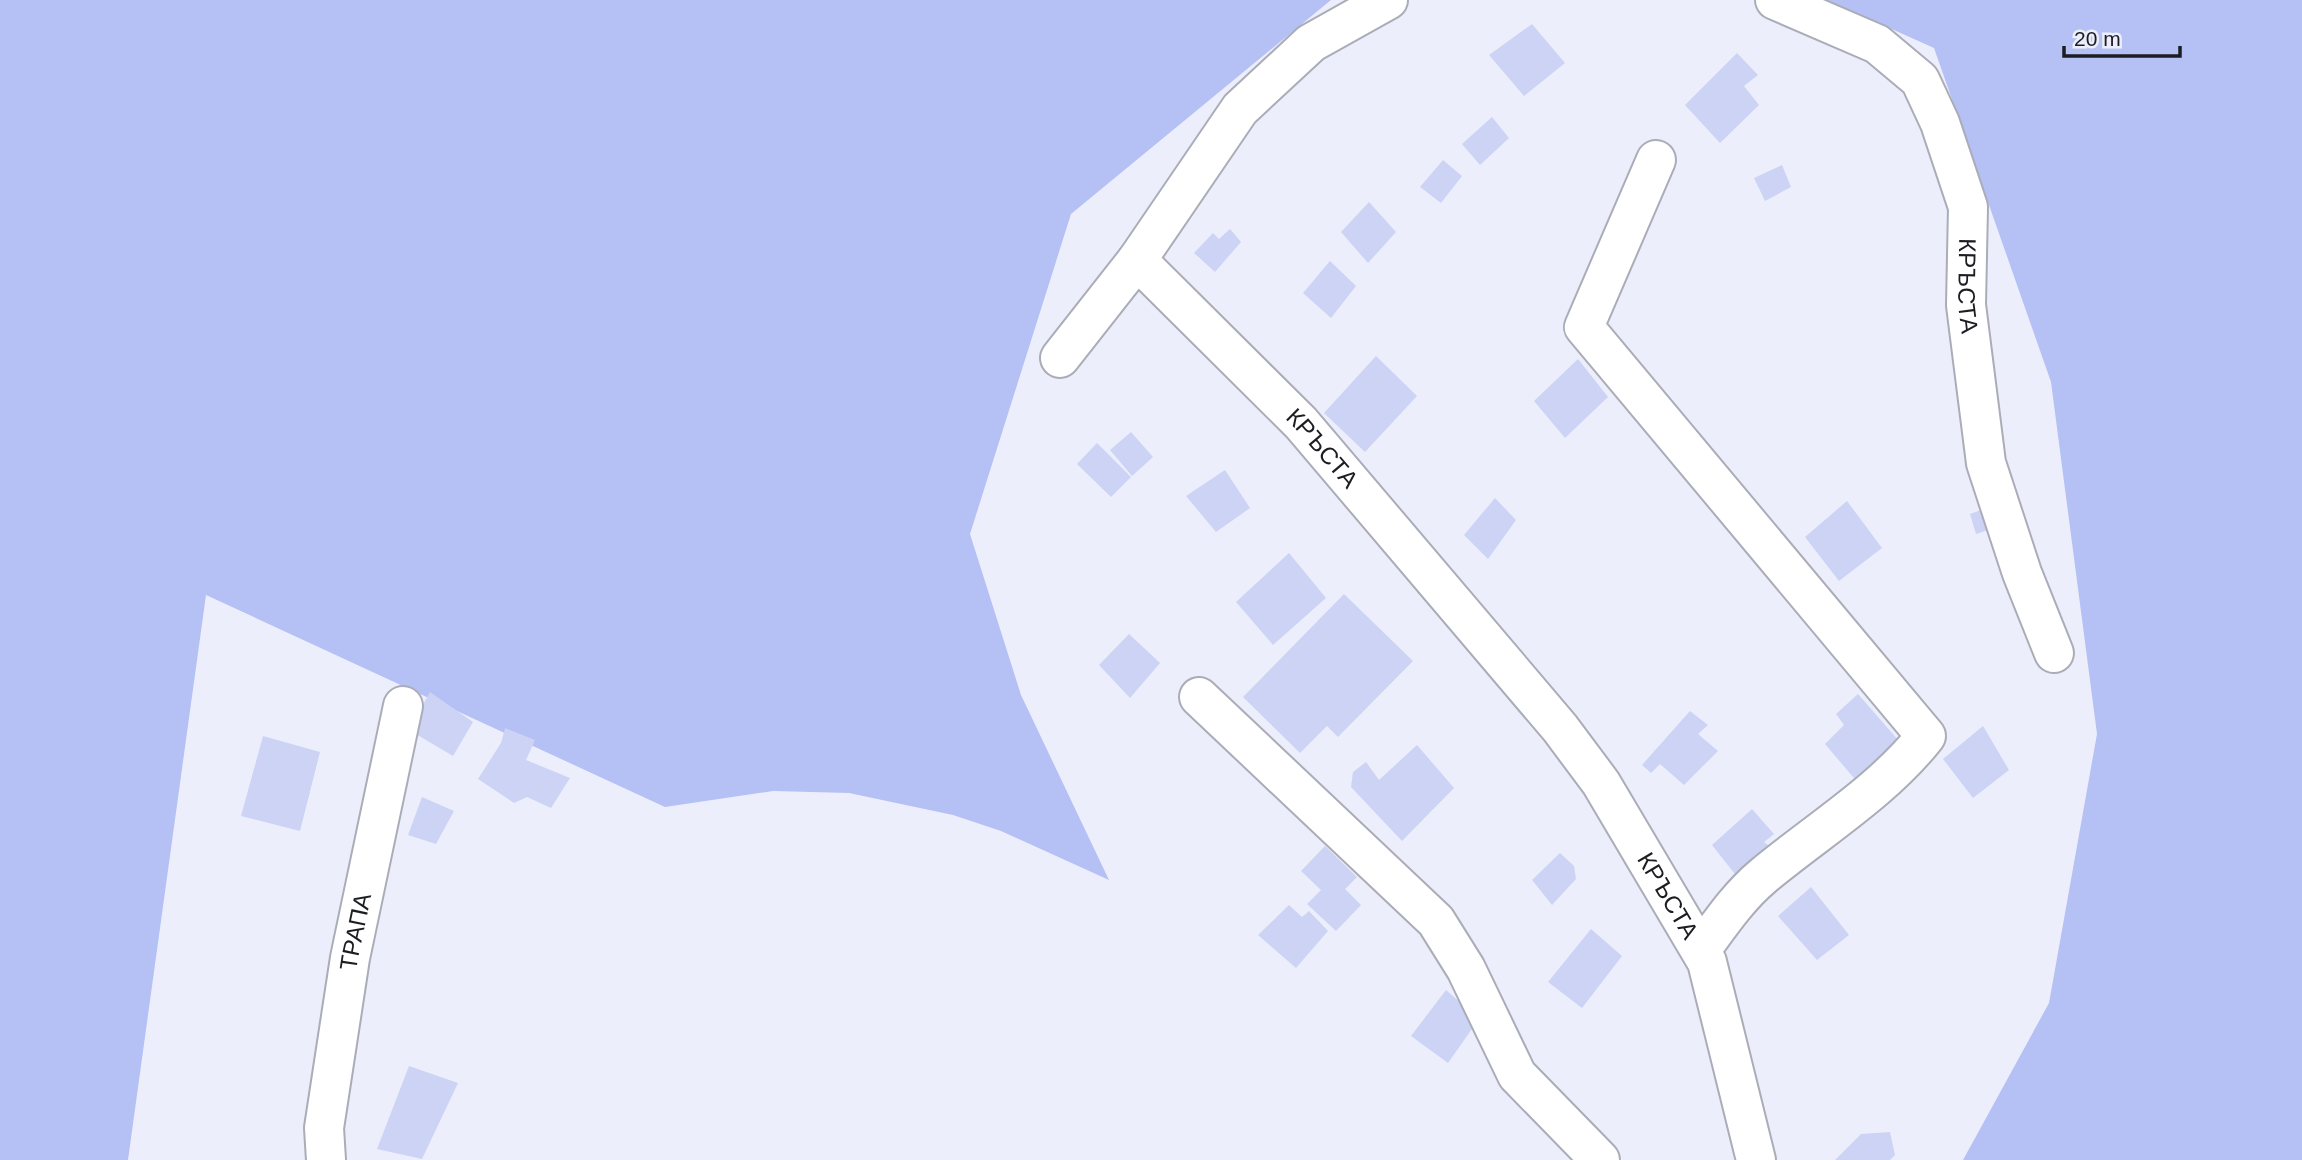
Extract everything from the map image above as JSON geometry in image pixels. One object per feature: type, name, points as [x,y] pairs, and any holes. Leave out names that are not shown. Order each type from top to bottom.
[{"type":"street","points":[[1060,358],[1138,260],[1240,110],[1311,43],[1388,0]]},
{"type":"street","name":"КРЪСТА","points":[[1775,0],[1877,44],[1920,80],[1940,123],[1968,208],[1966,305],[1986,463],[2022,573],[2054,653]]},
{"type":"street","name":"КРЪСТА","points":[[1656,160],[1584,327],[1926,736],[1914,751],[1835,820],[1761,877],[1733,906],[1701,950]]},
{"type":"street","name":"КРЪСТА","points":[[1138,260],[1301,423],[1560,728],[1601,783],[1701,950],[1714,983],[1756,1160]]},
{"type":"street","points":[[1199,697],[1436,921],[1466,969],[1517,1075],[1600,1160]]},
{"type":"street","name":"ТРАПА","points":[[326,1160],[324,1128],[341,1012],[372,847],[403,706]]},
{"type":"shaded area","points":[[0,0],[1331,0],[1071,214],[970,534],[1021,695],[1109,880],[1001,831],[953,815],[849,793],[773,791],[665,807],[206,595],[128,1160],[0,1160]]},
{"type":"shaded area","points":[[1827,0],[2302,0],[2302,1160],[1963,1160],[2049,1003],[2097,734],[2051,382],[1934,48]]},
{"type":"building","points":[[1532,24],[1565,63],[1524,96],[1489,55]]},
{"type":"building","points":[[1737,53],[1758,75],[1744,86],[1759,105],[1720,143],[1685,105]]},
{"type":"building","points":[[1492,117],[1509,138],[1480,165],[1462,144]]},
{"type":"building","points":[[1443,160],[1462,176],[1441,203],[1420,187]]},
{"type":"building","points":[[1782,165],[1791,187],[1765,201],[1754,178]]},
{"type":"building","points":[[1369,202],[1396,232],[1368,263],[1341,232]]},
{"type":"building","points":[[1230,229],[1241,242],[1215,272],[1194,253],[1213,233],[1219,239]]},
{"type":"building","points":[[1330,261],[1356,286],[1331,318],[1303,293]]},
{"type":"building","points":[[1376,356],[1417,396],[1365,452],[1324,413]]},
{"type":"building","points":[[1578,359],[1608,397],[1565,438],[1534,401]]},
{"type":"building","points":[[1131,432],[1153,457],[1132,476],[1110,450]]},
{"type":"building","points":[[1097,443],[1131,477],[1111,497],[1077,464]]},
{"type":"building","points":[[1225,470],[1250,508],[1216,532],[1186,496]]},
{"type":"building","points":[[1495,498],[1516,520],[1488,559],[1464,535]]},
{"type":"building","points":[[1847,501],[1882,548],[1839,581],[1805,537]]},
{"type":"building","points":[[1987,508],[1994,528],[1976,534],[1970,514]]},
{"type":"building","points":[[1289,553],[1326,598],[1273,645],[1236,602]]},
{"type":"building","points":[[1344,594],[1413,661],[1338,737],[1327,726],[1300,753],[1243,697]]},
{"type":"building","points":[[1129,634],[1160,663],[1130,698],[1099,665]]},
{"type":"building","points":[[430,692],[473,722],[453,756],[409,730]]},
{"type":"building","points":[[1858,694],[1899,741],[1859,784],[1825,744],[1844,725],[1836,714]]},
{"type":"building","points":[[1690,711],[1708,725],[1698,734],[1718,751],[1684,785],[1660,764],[1651,773],[1642,765]]},
{"type":"building","points":[[1983,726],[2009,770],[1973,798],[1943,759]]},
{"type":"building","points":[[505,728],[535,740],[526,760],[570,778],[551,808],[527,797],[514,803],[478,779],[501,743]]},
{"type":"building","points":[[263,736],[320,752],[300,831],[241,816]]},
{"type":"building","points":[[1417,745],[1454,788],[1402,841],[1351,787],[1353,772],[1366,762],[1379,780]]},
{"type":"building","points":[[422,797],[454,811],[436,844],[408,835]]},
{"type":"building","points":[[1752,809],[1774,834],[1764,842],[1773,849],[1742,883],[1712,845]]},
{"type":"building","points":[[1325,846],[1357,877],[1345,889],[1361,905],[1336,931],[1307,904],[1321,890],[1301,871]]},
{"type":"building","points":[[1560,853],[1574,866],[1576,879],[1552,905],[1532,880]]},
{"type":"building","points":[[1811,887],[1849,935],[1817,960],[1778,916]]},
{"type":"building","points":[[1289,905],[1302,917],[1309,911],[1328,931],[1296,968],[1258,935]]},
{"type":"building","points":[[1591,929],[1622,956],[1582,1008],[1548,982]]},
{"type":"building","points":[[1446,990],[1479,1019],[1448,1063],[1411,1036]]},
{"type":"building","points":[[409,1066],[458,1083],[422,1159],[377,1149]]},
{"type":"building","points":[[1890,1132],[1895,1155],[1890,1160],[1835,1160],[1861,1134]]}]
